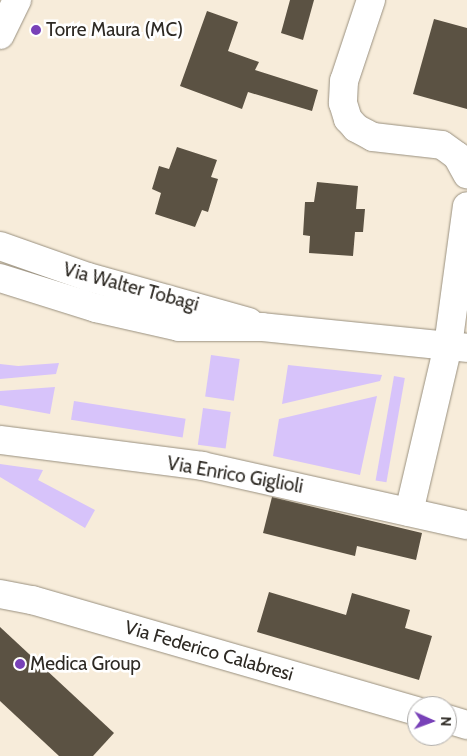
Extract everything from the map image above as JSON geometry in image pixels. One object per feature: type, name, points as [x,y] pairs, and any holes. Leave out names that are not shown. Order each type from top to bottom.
[{"type":"street","points":[[0,35],[17,0]]},
{"type":"street","points":[[370,0],[344,80],[343,103],[348,119],[356,128],[373,137],[442,145],[457,156],[467,174]]},
{"type":"street","points":[[409,512],[457,347],[467,206]]},
{"type":"street","name":"Via Walter Tobagi","points":[[0,246],[80,274],[215,310],[262,326]]},
{"type":"street","name":"Via Walter Tobagi","points":[[0,278],[96,308],[179,327],[262,326],[457,347]]},
{"type":"street","name":"Via Enrico Giglioli","points":[[0,440],[202,466],[467,525]]},
{"type":"street","name":"Via Federico Calabresi","points":[[0,594],[32,600],[407,708]]},
{"type":"shaded area","points":[[211,355],[240,359],[234,401],[205,397]]},
{"type":"shaded area","points":[[59,363],[56,374],[0,379],[0,364],[18,366]]},
{"type":"shaded area","points":[[288,365],[382,375],[380,381],[282,404]]},
{"type":"shaded area","points":[[394,376],[405,378],[386,482],[376,480]]},
{"type":"shaded area","points":[[55,387],[50,414],[0,405],[0,391]]},
{"type":"shaded area","points":[[377,396],[360,475],[273,456],[279,419]]},
{"type":"shaded area","points":[[74,401],[186,419],[183,437],[71,420]]},
{"type":"shaded area","points":[[203,408],[231,412],[226,449],[198,445]]},
{"type":"shaded area","points":[[0,464],[43,470],[38,480],[95,510],[85,528],[0,477]]},
{"type":"building","points":[[290,0],[314,0],[303,40],[281,33]]},
{"type":"building","points":[[207,11],[238,22],[228,51],[259,62],[255,70],[318,90],[312,111],[248,92],[242,109],[180,86]]},
{"type":"building","points":[[434,19],[467,28],[467,109],[413,94]]},
{"type":"building","points":[[177,147],[217,160],[211,177],[218,179],[208,212],[202,210],[195,227],[155,214],[161,193],[152,189],[159,166],[169,169]]},
{"type":"building","points":[[317,182],[358,186],[356,209],[365,209],[363,232],[355,232],[353,256],[309,253],[310,236],[303,235],[305,202],[314,202]]},
{"type":"building","points":[[272,497],[422,533],[416,560],[357,546],[355,556],[263,533]]},
{"type":"building","points":[[269,592],[346,615],[352,593],[410,610],[405,628],[432,636],[419,680],[257,632]]},
{"type":"building","name":"Medica Group","points":[[0,627],[114,733],[93,756],[59,756],[0,701]]},
{"type":"place","name":"Torre Maura (MC)","points":[[36,30]]},
{"type":"place","name":"Medica Group","points":[[20,664]]}]
